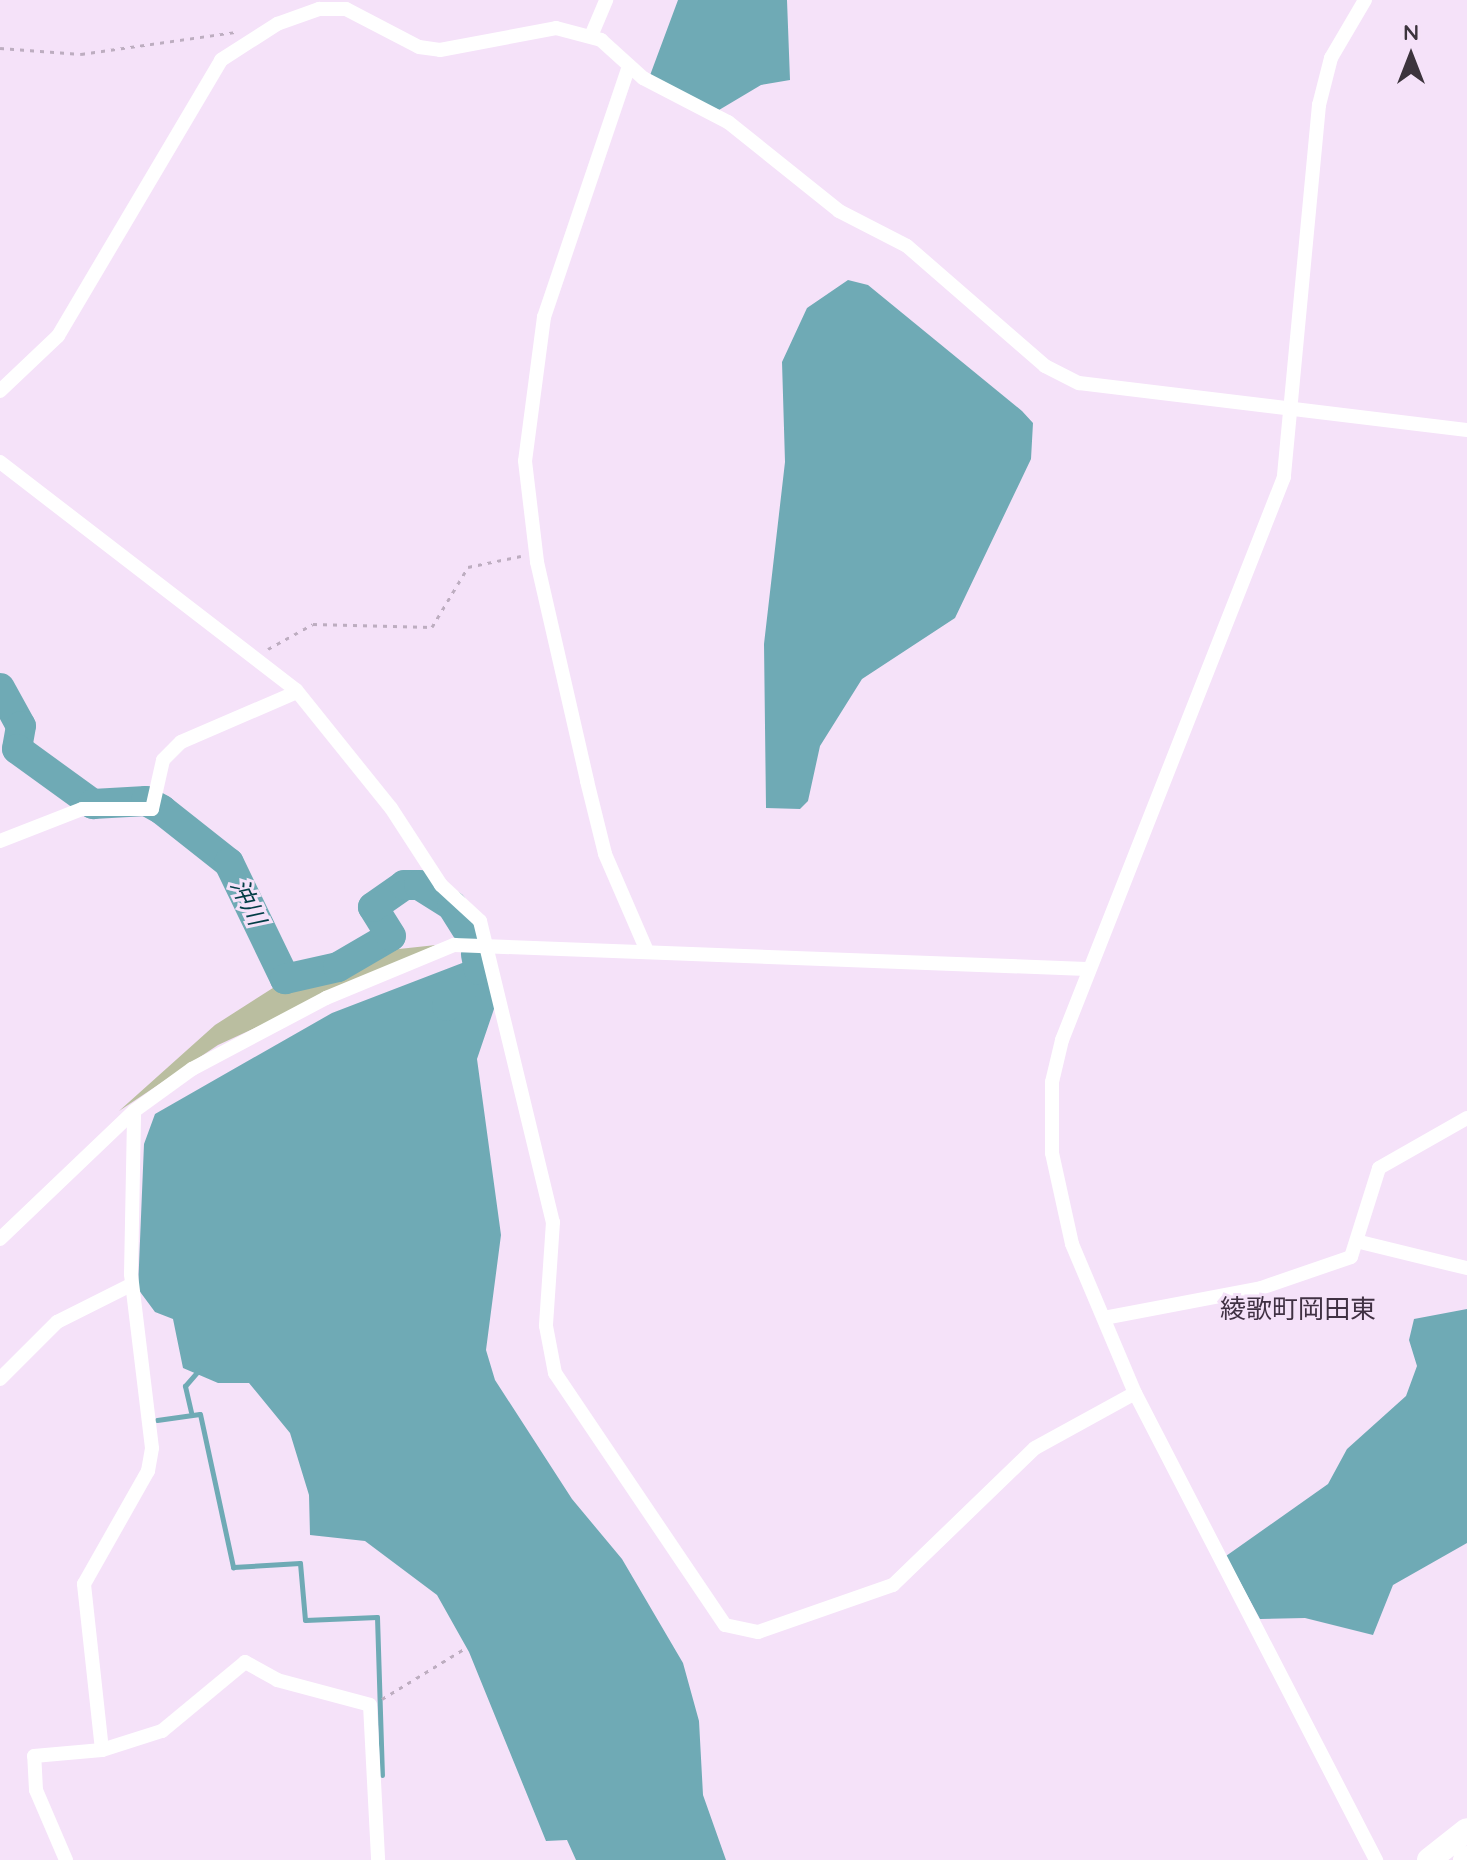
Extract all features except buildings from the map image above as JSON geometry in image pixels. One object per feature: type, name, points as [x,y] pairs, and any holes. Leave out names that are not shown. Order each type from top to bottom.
[{"type":"highway","points":[[1429,1860],[1467,1830]]},
{"type":"street","points":[[591,36],[606,0]]},
{"type":"street","points":[[1365,0],[1331,58],[1319,105],[1300,258],[1295,414],[1284,477],[1087,969],[1052,1082],[1052,1153],[1072,1244],[1135,1393],[1376,1860]]},
{"type":"street","points":[[0,391],[58,336],[221,60],[247,37],[319,9],[346,9],[419,47],[440,50],[533,30],[591,36],[629,66],[705,106],[788,176],[907,246],[1045,366],[1079,383],[1295,414],[1467,430]]},
{"type":"street","points":[[629,66],[544,317],[525,461],[537,554],[605,854],[647,951]]},
{"type":"street","points":[[0,462],[257,657],[297,692],[375,786],[441,885],[480,921],[553,1222],[546,1326],[555,1373],[725,1625],[758,1632],[893,1585],[1035,1448],[1135,1393]]},
{"type":"street","points":[[0,841],[82,809],[154,805],[163,760],[181,742],[297,692]]},
{"type":"street","points":[[0,1239],[134,1111],[192,1069],[326,998],[454,945],[486,942],[1087,969]]},
{"type":"street","points":[[102,1750],[84,1584],[152,1459],[131,1285],[134,1111]]},
{"type":"street","points":[[1104,1318],[1261,1288],[1351,1257],[1360,1242],[1379,1168],[1467,1118]]},
{"type":"street","points":[[1360,1242],[1467,1268]]},
{"type":"street","points":[[0,1379],[57,1322],[131,1285]]},
{"type":"street","points":[[66,1860],[36,1790],[34,1756],[102,1750],[162,1731],[245,1662],[277,1680],[370,1705],[378,1860]]},
{"type":"path","points":[[0,48],[81,54],[184,43],[217,30],[247,37]]},
{"type":"path","points":[[257,657],[313,624],[432,627],[468,567],[537,554]]},
{"type":"path","points":[[379,1700],[464,1649]]},
{"type":"green space","points":[[436,945],[218,1045],[119,1111],[215,1025],[276,986],[339,969],[362,953]]},
{"type":"water","points":[[678,0],[787,0],[790,80],[761,85],[719,110],[649,78]]},
{"type":"water","points":[[848,280],[868,285],[1022,411],[1033,423],[1031,459],[955,618],[862,679],[820,746],[808,801],[800,809],[766,808],[764,644],[785,462],[782,362],[807,308]]},
{"type":"water","points":[[470,960],[476,980],[489,977],[495,1006],[477,1059],[501,1235],[486,1350],[495,1380],[572,1499],[622,1559],[683,1663],[699,1721],[703,1795],[726,1860],[576,1860],[567,1840],[546,1841],[469,1652],[437,1595],[365,1541],[310,1535],[309,1495],[290,1433],[249,1383],[218,1383],[183,1368],[173,1319],[155,1312],[138,1289],[144,1144],[155,1114],[332,1013]]},
{"type":"water","points":[[1467,1309],[1467,1543],[1393,1585],[1373,1635],[1305,1618],[1260,1619],[1226,1556],[1328,1484],[1347,1449],[1406,1396],[1417,1366],[1409,1340],[1414,1319]]},
{"type":"waterway","name":"沖川","points":[[0,688],[21,726],[17,749],[93,804],[146,801],[229,863],[285,979],[338,967],[391,936],[373,907],[404,885],[419,885],[452,906],[469,933]]},
{"type":"waterway","name":"沖川","points":[[447,1006],[479,970],[476,954]]},
{"type":"waterway","points":[[191,1412],[185,1386],[198,1371]]},
{"type":"waterway","points":[[157,1420],[200,1414],[233,1567],[300,1563],[305,1620],[377,1617],[382,1775]]},
{"type":"district","name":"綾歌町岡田東","points":[[1298,1309]]}]
